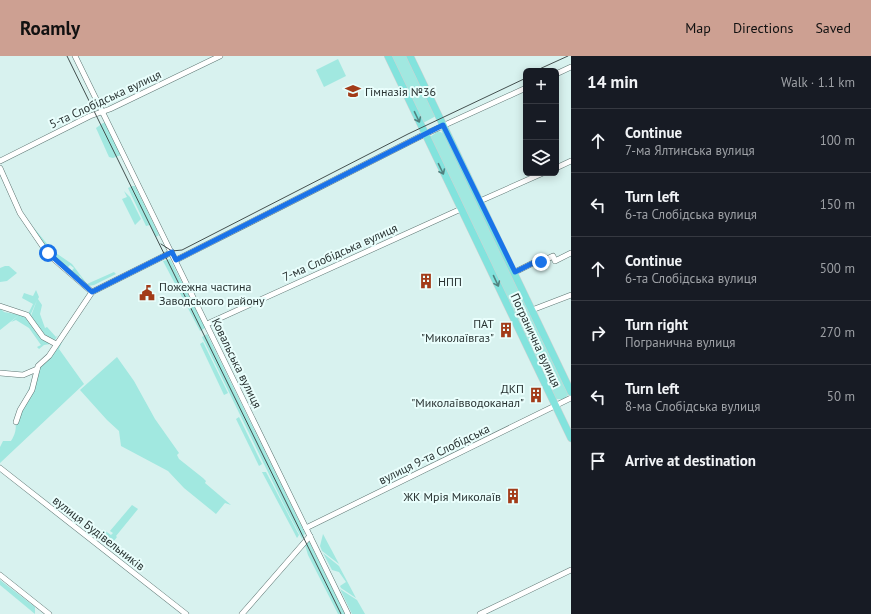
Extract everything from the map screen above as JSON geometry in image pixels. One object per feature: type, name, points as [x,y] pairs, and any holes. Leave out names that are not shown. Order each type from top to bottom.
[{"type":"main road","name":"Погранична вулиця","points":[[388,56],[571,438]]},
{"type":"main road","name":"Погранична вулиця","points":[[410,56],[515,272],[571,392]]},
{"type":"street","name":"Ковальська вулиця","points":[[75,56],[348,614]]},
{"type":"street","name":"5-та Слобідська вулиця","points":[[0,161],[220,56]]},
{"type":"street","points":[[559,73],[571,67]]},
{"type":"street","points":[[176,260],[443,125],[523,89]]},
{"type":"street","points":[[559,167],[571,161]]},
{"type":"street","points":[[0,168],[22,215],[47,252],[92,292]]},
{"type":"street","points":[[480,201],[536,176]]},
{"type":"street","name":"7-ма Слобідська вулиця","points":[[207,324],[460,209]]},
{"type":"street","points":[[16,422],[20,410],[32,390],[37,370],[49,356],[92,292],[172,252]]},
{"type":"street","points":[[515,272],[539,260],[541,262],[553,256],[555,261],[571,253]]},
{"type":"street","points":[[532,310],[571,295]]},
{"type":"street","points":[[0,306],[27,315],[43,337],[56,344]]},
{"type":"street","points":[[0,373],[23,374],[37,370]]},
{"type":"street","name":"вулиця 9-та Слобідська","points":[[306,528],[571,398]]},
{"type":"street","name":"вулиця Будівельників","points":[[0,468],[186,614]]},
{"type":"street","points":[[242,614],[310,536]]},
{"type":"street","points":[[480,614],[571,570]]},
{"type":"street","points":[[0,574],[48,614]]},
{"type":"shaded area","points":[[391,56],[407,56],[436,116],[423,123]]},
{"type":"shaded area","points":[[338,59],[346,76],[324,87],[316,70]]},
{"type":"shaded area","points":[[105,123],[121,155],[113,158],[109,157],[96,128]]},
{"type":"shaded area","points":[[438,131],[445,134],[568,391],[568,395],[564,399],[556,399],[430,137]]},
{"type":"shaded area","points":[[135,186],[159,235],[156,237],[150,225],[146,226],[128,188]]},
{"type":"shaded area","points":[[124,191],[130,197],[141,219],[135,225],[122,199],[127,197]]},
{"type":"shaded area","points":[[34,228],[53,251],[72,264],[87,284],[114,272],[116,274],[94,285],[88,286],[81,280],[82,279],[80,276],[78,278],[71,272],[74,268],[70,265],[67,268],[49,253],[32,230]]},
{"type":"shaded area","points":[[170,259],[204,325],[205,328],[200,331],[163,261]]},
{"type":"shaded area","points":[[9,266],[17,273],[7,281],[0,282],[0,268]]},
{"type":"shaded area","points":[[36,290],[39,297],[38,299],[42,305],[40,314],[45,328],[47,327],[56,337],[58,335],[55,340],[45,336],[31,316],[37,300],[30,316],[28,314],[33,304],[22,298],[24,293],[33,296]]},
{"type":"shaded area","points":[[0,308],[4,312],[25,316],[50,344],[44,345],[39,349],[37,347],[41,345],[29,328],[16,320],[11,322],[19,315],[0,330]]},
{"type":"shaded area","points":[[207,334],[305,533],[302,539],[202,337]]},
{"type":"shaded area","points":[[61,340],[62,342],[59,349],[84,384],[0,463],[0,447],[3,441],[11,441],[14,436],[16,429],[15,422],[36,373],[45,360],[56,350],[55,348]]},
{"type":"shaded area","points":[[203,342],[228,393],[224,395],[200,344]]},
{"type":"shaded area","points":[[117,357],[134,381],[155,419],[179,453],[177,455],[179,459],[203,478],[206,481],[205,483],[231,505],[225,503],[216,514],[184,488],[168,471],[121,446],[119,431],[80,390]]},
{"type":"shaded area","points":[[239,417],[262,464],[259,466],[236,419]]},
{"type":"shaded area","points":[[262,472],[266,472],[299,535],[297,538]]},
{"type":"shaded area","points":[[132,505],[138,509],[116,536],[117,537],[110,546],[103,531],[104,530],[111,535],[113,533],[110,531]]},
{"type":"shaded area","points":[[323,534],[339,564],[322,551],[320,546]]},
{"type":"shaded area","points":[[309,541],[345,614],[338,614],[308,555],[305,545]]},
{"type":"shaded area","points":[[323,553],[339,566],[356,598],[341,588],[340,586],[346,582],[339,572],[332,570]]},
{"type":"shaded area","points":[[0,580],[35,607],[35,614],[0,585]]},
{"type":"shaded area","points":[[340,589],[357,600],[365,614],[352,614]]},
{"type":"tram line","points":[[67,56],[341,614]]},
{"type":"tram line","points":[[542,68],[568,56]]},
{"type":"tram line","points":[[161,244],[172,251],[182,250],[408,134],[523,79]]},
{"type":"place","name":"Гімназія №36","points":[[353,91]]},
{"type":"place","name":"НПП","points":[[426,281]]},
{"type":"place","name":"Пожежна частина Заводського району","points":[[147,293]]},
{"type":"place","name":"ПАТ \"Миколаївгаз\"","points":[[506,330]]},
{"type":"place","name":"ДКП \"Миколаївводоканал\"","points":[[536,395]]},
{"type":"place","name":"ЖК Мрія Миколаїв","points":[[513,496]]},
{"type":"route","points":[[48,253],[92,292],[172,252],[176,260],[443,125],[515,272],[539,260],[541,262]]}]
